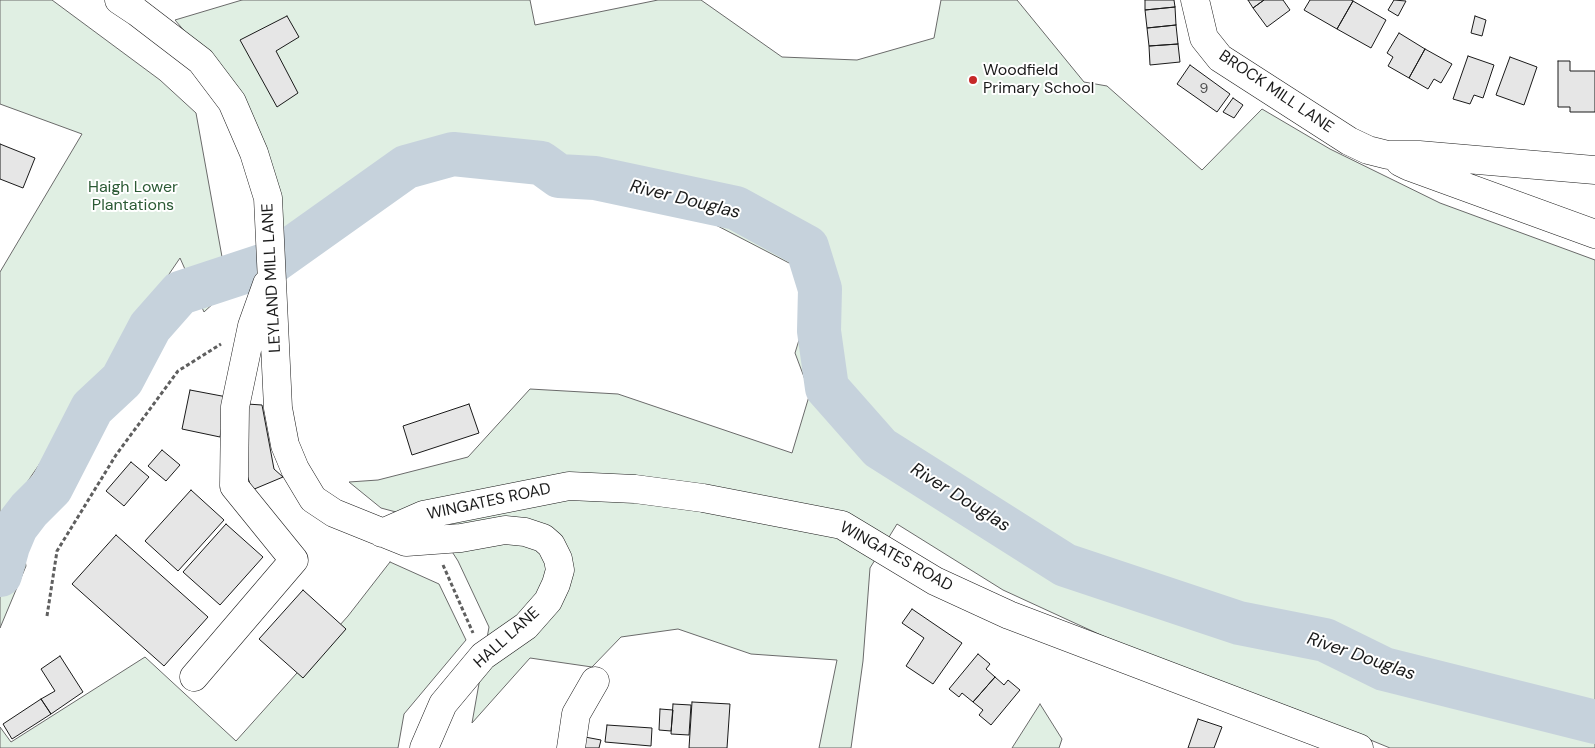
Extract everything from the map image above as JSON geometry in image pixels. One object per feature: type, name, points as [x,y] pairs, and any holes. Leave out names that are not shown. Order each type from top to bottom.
[{"type":"street","name":"LEYLAND MILL LANE","points":[[119,0],[202,62],[232,102],[254,153],[268,198],[278,408],[285,445],[294,469],[312,499],[334,513],[382,533]]},
{"type":"street","name":"BROCK MILL LANE","points":[[1194,0],[1204,38],[1220,58],[1349,141],[1368,150],[1388,155],[1595,170]]},
{"type":"street","name":"BROCK MILL LANE","points":[[1388,155],[1408,166],[1595,234]]},
{"type":"street","points":[[194,677],[294,560],[234,486],[235,407],[252,326],[271,259]]},
{"type":"street","name":"WINGATES ROAD","points":[[382,533],[423,515],[569,486],[635,489],[703,498],[842,525],[935,581],[1009,615],[1359,748]]},
{"type":"street","name":"HALL LANE","points":[[382,533],[406,542],[433,541],[505,530],[526,532],[543,538],[551,545],[558,559],[560,570],[548,600],[526,626],[483,656],[443,704],[424,748]]},
{"type":"street","points":[[571,748],[576,714],[595,681]]},
{"type":"path","points":[[47,616],[57,551],[116,455],[178,371],[252,326]]},
{"type":"path","points":[[433,541],[483,656]]},
{"type":"green space","name":"Haigh Lower Plantations","points":[[0,0],[52,0],[160,80],[196,113],[228,290],[204,312],[180,258],[15,500],[26,566],[0,628],[0,272],[82,134],[0,104]]},
{"type":"green space","points":[[242,0],[530,0],[535,25],[658,0],[701,0],[782,57],[857,60],[934,38],[941,0],[1017,0],[1084,82],[1107,86],[1202,170],[1262,109],[1330,149],[1440,203],[1595,260],[1595,748],[1390,748],[1300,711],[1129,648],[1003,590],[897,524],[870,568],[863,661],[851,748],[819,748],[837,660],[751,654],[678,629],[621,637],[592,667],[530,658],[472,723],[489,627],[458,561],[433,522],[381,508],[349,482],[378,480],[468,457],[530,389],[618,394],[792,453],[810,393],[795,353],[818,278],[656,194],[459,170],[436,174],[277,236],[239,95],[175,20]]},
{"type":"green space","points":[[390,562],[439,584],[466,640],[404,714],[398,748],[0,748],[0,727],[11,742],[145,657],[236,741],[348,616]]},
{"type":"green space","points":[[1040,704],[1062,739],[1059,748],[1012,748]]},
{"type":"building","points":[[1145,0],[1174,0],[1175,7],[1145,10]]},
{"type":"building","points":[[1248,0],[1264,0],[1253,8]]},
{"type":"building","points":[[1264,0],[1283,0],[1290,10],[1267,27],[1253,8]]},
{"type":"building","points":[[1310,0],[1353,1],[1337,29],[1304,10]]},
{"type":"building","points":[[1394,0],[1406,1],[1398,16],[1388,10]]},
{"type":"building","points":[[1353,1],[1386,20],[1371,48],[1337,29]]},
{"type":"building","points":[[1175,7],[1176,25],[1147,28],[1145,10]]},
{"type":"building","points":[[287,16],[299,37],[276,51],[298,93],[277,107],[240,40]]},
{"type":"building","points":[[1475,16],[1486,20],[1482,36],[1471,33]]},
{"type":"building","points":[[1176,25],[1178,44],[1149,46],[1147,28]]},
{"type":"building","points":[[1399,33],[1425,49],[1409,78],[1388,66],[1393,57],[1387,53]]},
{"type":"building","points":[[1178,44],[1180,62],[1150,65],[1149,46]]},
{"type":"building","points":[[1425,49],[1452,64],[1441,83],[1434,79],[1428,89],[1409,78]]},
{"type":"building","points":[[1468,56],[1494,65],[1483,98],[1474,95],[1470,104],[1453,99]]},
{"type":"building","points":[[1510,57],[1537,67],[1524,105],[1496,95]]},
{"type":"building","points":[[1558,61],[1570,61],[1570,71],[1595,71],[1595,112],[1570,112],[1570,107],[1558,107]]},
{"type":"building","points":[[1190,65],[1230,94],[1217,112],[1177,84]]},
{"type":"building","points":[[1233,98],[1243,105],[1234,118],[1223,112]]},
{"type":"building","points":[[0,144],[35,158],[23,188],[0,179]]},
{"type":"building","points":[[190,390],[227,397],[220,437],[182,429]]},
{"type":"building","points":[[247,404],[262,405],[274,469],[283,477],[252,490],[240,454]]},
{"type":"building","points":[[469,404],[479,433],[412,455],[403,426]]},
{"type":"building","points":[[162,450],[180,465],[166,481],[148,466]]},
{"type":"building","points":[[131,462],[149,477],[124,506],[106,491]]},
{"type":"building","points":[[191,490],[224,520],[178,571],[145,541]]},
{"type":"building","points":[[226,524],[263,557],[220,605],[183,572]]},
{"type":"building","points":[[116,535],[208,617],[164,666],[72,584]]},
{"type":"building","points":[[303,590],[346,629],[303,678],[259,639]]},
{"type":"building","points":[[912,609],[962,643],[933,684],[906,666],[924,638],[902,623]]},
{"type":"building","points":[[978,654],[990,664],[986,669],[995,677],[973,702],[962,693],[959,697],[949,689]]},
{"type":"building","points":[[60,656],[83,692],[51,714],[41,699],[55,691],[41,669]]},
{"type":"building","points":[[995,677],[1004,685],[1008,680],[1020,690],[991,725],[979,715],[983,710],[973,702]]},
{"type":"building","points":[[41,699],[51,714],[12,739],[3,724]]},
{"type":"building","points":[[692,702],[730,704],[727,748],[689,748]]},
{"type":"building","points":[[673,704],[691,705],[689,735],[671,734]]},
{"type":"building","points":[[660,709],[673,710],[671,731],[659,730]]},
{"type":"building","points":[[1198,719],[1222,727],[1214,748],[1188,748]]},
{"type":"building","points":[[607,725],[652,728],[651,746],[605,742]]},
{"type":"building","points":[[585,737],[601,740],[599,748],[583,748]]},
{"type":"waterway","name":"River Douglas","points":[[0,575],[8,546],[16,527],[29,510],[51,488],[92,408],[122,380],[150,327],[180,293],[271,263],[406,167],[453,154],[541,163],[559,176],[595,178],[736,208],[807,247],[820,289],[819,331],[827,388],[880,448],[1065,565],[1239,623],[1325,640],[1384,669],[1595,722]]},
{"type":"place","name":"Woodfield Primary School","points":[[973,80]]}]
